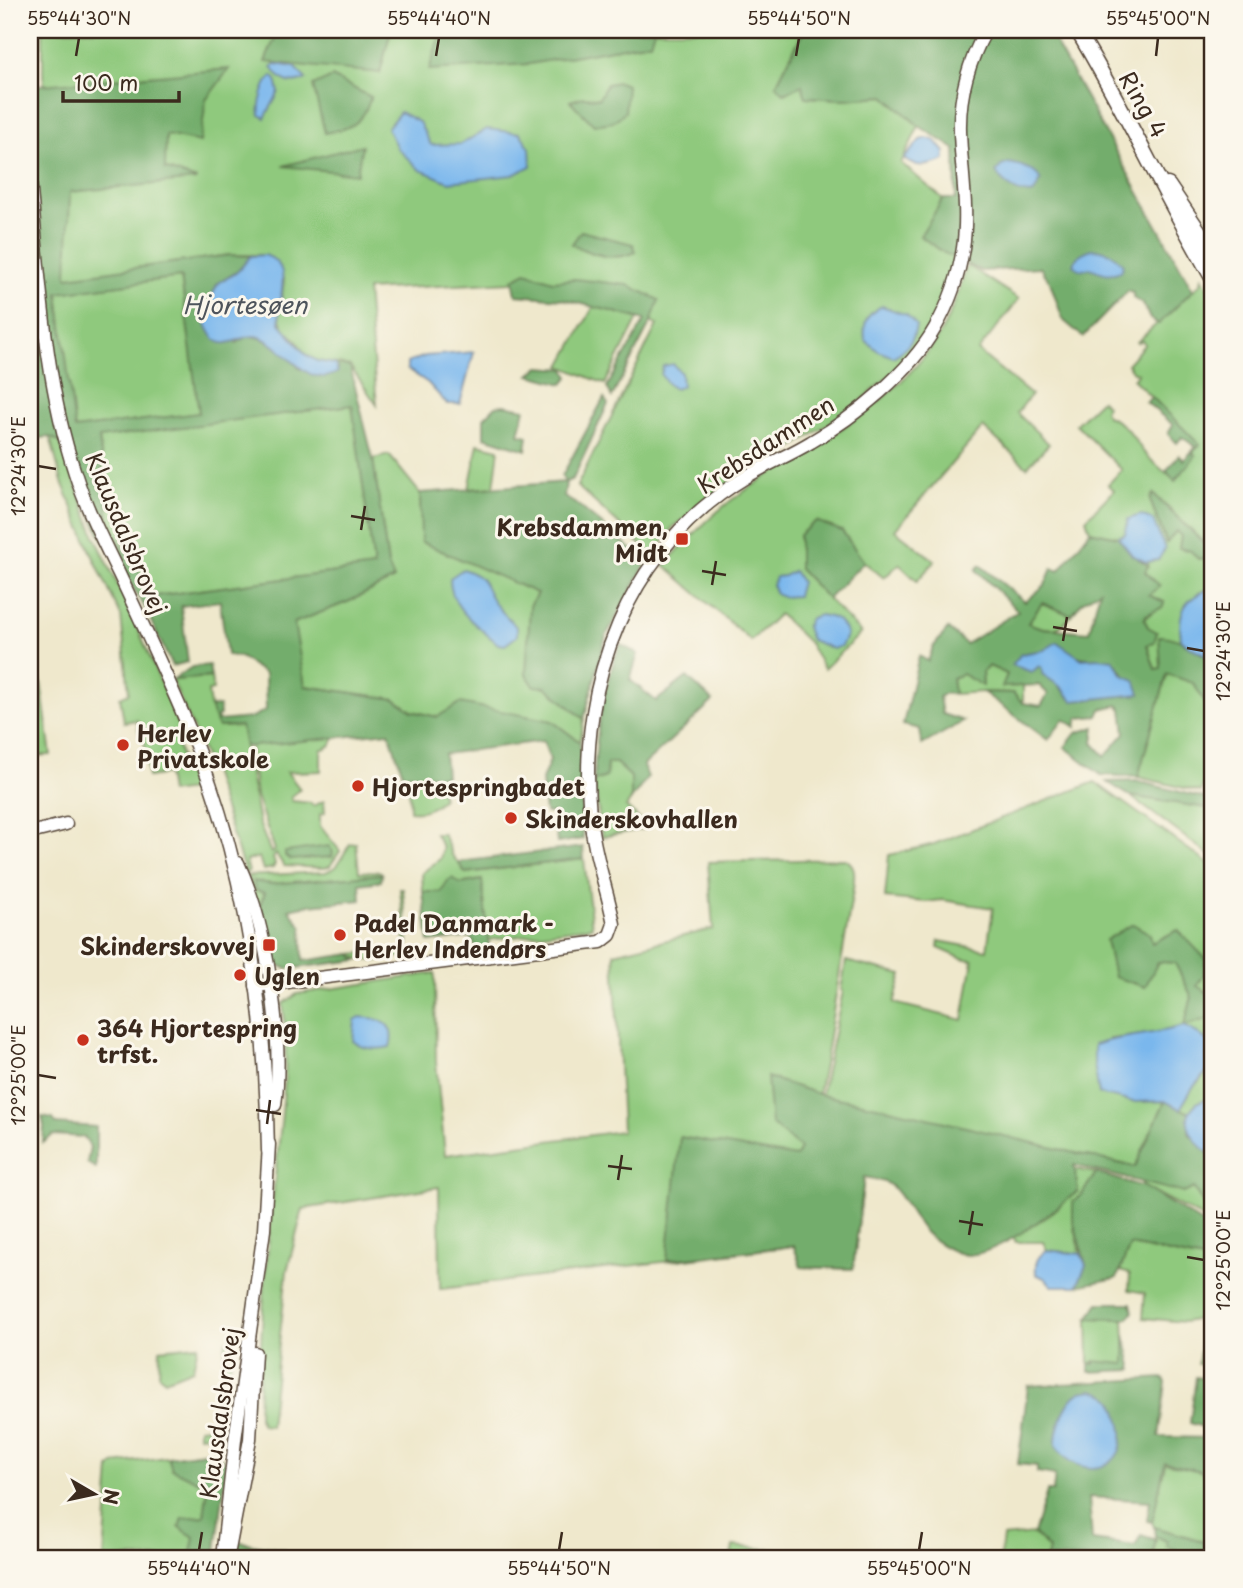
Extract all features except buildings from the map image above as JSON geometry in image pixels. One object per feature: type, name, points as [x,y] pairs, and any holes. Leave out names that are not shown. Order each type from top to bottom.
[{"type":"main road","name":"Ring 4","points":[[1077,30],[1153,164],[1173,209],[1213,279]]},
{"type":"main road","name":"Ring 4","points":[[1153,164],[1213,253]]},
{"type":"street","name":"Krebsdammen","points":[[271,984],[606,940],[613,930],[610,904],[590,818],[587,754],[594,699],[611,636],[627,605],[656,561],[678,533],[706,506],[745,478],[813,441],[860,408],[917,355],[934,329],[949,300],[963,249],[965,215],[961,102],[975,50],[986,30]]},
{"type":"street","name":"Klausdalsbrovej","points":[[30,181],[52,388],[75,474],[183,714],[211,786],[230,847],[262,1026],[267,1083],[268,1151]]},
{"type":"street","points":[[30,833],[65,824]]},
{"type":"street","name":"Klausdalsbrovej","points":[[224,1558],[235,1528],[250,1439],[255,1362],[254,1314],[264,1230],[268,1151],[277,1067],[271,984],[258,921],[246,879],[230,847]]},
{"type":"street","points":[[256,986],[271,984]]},
{"type":"green space","points":[[43,30],[804,30],[776,85],[802,84],[806,97],[843,99],[885,96],[919,126],[901,163],[943,199],[921,236],[957,260],[936,318],[910,357],[856,406],[673,527],[655,554],[649,552],[577,486],[657,325],[609,304],[531,281],[367,290],[377,405],[350,366],[317,361],[306,355],[284,329],[279,317],[284,280],[265,255],[230,255],[67,278],[43,74]]},
{"type":"green space","points":[[278,30],[391,30],[380,73],[265,62]]},
{"type":"green space","points":[[442,30],[654,30],[650,42],[530,64],[429,70]]},
{"type":"green space","points":[[804,30],[1048,30],[1193,290],[1159,324],[1150,319],[1143,304],[1128,291],[1083,337],[1063,320],[1050,282],[1040,267],[981,271],[944,253],[920,236],[943,199],[956,199],[955,149],[919,126],[885,96],[843,99],[806,97],[802,85],[784,93],[776,85]]},
{"type":"green space","points":[[229,69],[206,100],[200,142],[166,135],[165,169],[197,180],[70,192],[67,277],[230,255],[251,256],[238,271],[217,284],[205,316],[237,343],[246,337],[261,338],[300,369],[338,368],[335,364],[350,366],[373,459],[388,565],[394,579],[350,601],[294,623],[305,686],[395,699],[412,711],[437,717],[460,703],[552,721],[580,742],[583,839],[557,843],[554,813],[545,813],[542,780],[550,760],[543,741],[444,754],[446,776],[403,774],[389,732],[245,747],[241,726],[218,727],[210,707],[219,706],[218,721],[251,718],[266,710],[265,674],[240,657],[227,655],[220,601],[181,606],[188,662],[172,666],[144,606],[100,534],[61,442],[50,437],[30,439],[30,310],[47,308],[30,151],[30,86]],"holes":[[[181,277],[199,413],[75,429],[58,293]],[[352,405],[374,567],[155,596],[110,527],[99,438]]]},
{"type":"green space","points":[[332,77],[371,97],[364,114],[355,124],[325,133],[313,86]]},
{"type":"green space","points":[[618,82],[627,85],[625,112],[613,122],[594,125],[570,101],[583,97],[599,98],[607,84]]},
{"type":"green space","points":[[362,145],[357,174],[283,166]]},
{"type":"green space","points":[[581,231],[633,244],[636,252],[611,257],[587,251],[572,244]]},
{"type":"green space","points":[[967,265],[1019,299],[978,351],[1031,395],[1017,413],[1049,444],[1027,467],[983,427],[895,530],[935,561],[917,581],[899,564],[884,578],[864,562],[842,531],[799,569],[861,633],[824,669],[809,643],[779,614],[751,641],[664,565],[733,499],[867,411],[914,368],[945,324]]},
{"type":"green space","points":[[526,272],[553,281],[575,279],[628,285],[659,300],[651,322],[612,397],[607,387],[645,320],[563,299],[516,295],[513,279]]},
{"type":"green space","points":[[181,277],[200,413],[74,429],[58,293]]},
{"type":"green space","points":[[1202,277],[1213,296],[1211,462],[1213,464],[1213,552],[1213,587],[1199,593],[1206,657],[1213,659],[1213,753],[1201,792],[1138,777],[1167,674],[1161,669],[1155,669],[1147,645],[1148,627],[1144,619],[1164,602],[1148,595],[1146,562],[1158,560],[1125,534],[1118,537],[1090,531],[1086,519],[1114,490],[1108,484],[1122,470],[1076,424],[1101,400],[1107,406],[1104,411],[1107,416],[1124,426],[1145,454],[1175,481],[1195,455],[1192,453],[1199,445],[1133,379],[1138,373],[1133,372],[1127,364],[1145,344],[1142,341],[1136,343],[1201,283]],"holes":[[[1153,494],[1213,552],[1176,531],[1166,543],[1150,500]]]},
{"type":"green space","points":[[596,302],[638,319],[605,384],[561,366]]},
{"type":"green space","points":[[539,367],[565,369],[569,377],[563,384],[530,375]]},
{"type":"green space","points":[[1152,397],[1200,445],[1192,453],[1196,455],[1175,481],[1166,471],[1179,455],[1184,460],[1196,447],[1182,437],[1177,443],[1168,434],[1173,425],[1146,402]]},
{"type":"green space","points":[[604,398],[608,404],[573,479],[566,482],[564,497],[578,505],[647,562],[606,636],[584,719],[546,687],[534,686],[526,674],[530,606],[537,593],[421,542],[420,493],[565,482],[562,476]]},
{"type":"green space","points":[[353,405],[374,567],[155,596],[110,527],[99,437]]},
{"type":"green space","points":[[496,406],[525,409],[519,434],[528,436],[526,450],[484,437],[484,418]]},
{"type":"green space","points":[[50,437],[60,442],[95,536],[136,624],[182,734],[174,735],[193,790],[170,793],[167,774],[148,777],[144,739],[140,739],[137,720],[124,722],[120,697],[129,693],[121,616],[62,482]]},
{"type":"green space","points":[[478,444],[499,449],[494,487],[469,489]]},
{"type":"green space","points":[[389,455],[420,493],[422,542],[537,593],[546,687],[584,719],[580,742],[552,721],[437,717],[412,711],[395,699],[305,686],[293,623],[350,601],[394,579],[388,565],[373,459]]},
{"type":"green space","points":[[1153,494],[1213,552],[1212,559],[1198,559],[1191,551],[1179,548],[1181,536],[1176,531],[1167,543],[1150,500]]},
{"type":"green space","points":[[816,521],[842,531],[864,562],[828,599],[799,569],[799,535]]},
{"type":"green space","points":[[1090,531],[1118,537],[1132,555],[1148,565],[1145,572],[1160,586],[1149,595],[1164,602],[1163,607],[1146,615],[1144,619],[1148,627],[1157,632],[1154,643],[1147,645],[1155,669],[1161,668],[1159,636],[1174,638],[1213,659],[1213,715],[1193,683],[1167,674],[1138,777],[1101,775],[1065,747],[1076,733],[1095,727],[1093,743],[1105,756],[1125,733],[1122,709],[1118,705],[1101,709],[1098,716],[1078,718],[1076,727],[1064,719],[1048,740],[983,692],[1013,693],[1023,703],[1041,706],[1048,694],[1039,685],[1002,687],[1007,674],[989,666],[982,672],[983,686],[962,674],[952,678],[954,694],[945,693],[939,697],[942,714],[964,721],[922,745],[920,729],[903,725],[919,656],[928,661],[933,647],[948,629],[966,644],[1018,611],[976,570],[980,565],[1025,602],[1045,585],[1052,568],[1059,571]],"holes":[[[1100,590],[1089,632],[1042,628],[1028,623],[1042,603],[1071,615],[1082,602]],[[1062,647],[1081,657],[1113,660],[1140,694],[1073,701],[1039,665],[1025,669],[1018,665],[1021,654]]]},
{"type":"green space","points":[[30,603],[51,755],[30,756]]},
{"type":"green space","points":[[1042,603],[1071,615],[1062,625],[1052,629],[1027,623]]},
{"type":"green space","points":[[620,644],[638,654],[630,680],[656,701],[687,677],[713,701],[643,766],[648,777],[631,800],[631,777],[616,763],[607,763],[606,777],[594,781],[601,711]]},
{"type":"green space","points":[[209,665],[211,677],[172,680],[192,667]]},
{"type":"green space","points":[[989,666],[1007,674],[1003,687],[1023,686],[1023,703],[1013,693],[954,694],[952,678],[962,674],[983,685],[982,672]]},
{"type":"green space","points":[[211,677],[213,690],[208,691],[210,707],[218,727],[241,726],[259,823],[271,853],[275,850],[256,796],[250,746],[335,737],[330,746],[321,750],[321,771],[287,772],[300,789],[291,797],[292,801],[311,803],[313,806],[324,801],[325,813],[320,814],[320,826],[340,851],[330,866],[284,866],[276,854],[273,868],[263,870],[259,857],[246,861],[249,872],[245,873],[213,775],[172,680]]},
{"type":"green space","points":[[607,763],[616,763],[631,777],[631,800],[626,807],[649,828],[602,837],[594,781],[606,777]]},
{"type":"green space","points":[[414,776],[438,786],[443,797],[433,807],[410,811],[409,785]]},
{"type":"green space","points":[[1136,781],[1213,800],[1213,809],[1130,796],[1107,782]]},
{"type":"green space","points":[[1095,782],[1213,867],[1213,996],[1196,987],[1204,975],[1152,943],[1133,924],[1158,961],[1175,963],[1192,997],[1184,1026],[1207,1019],[1213,1012],[1213,1098],[1198,1102],[1190,1113],[1180,1109],[1193,1087],[1210,1069],[1207,1056],[1183,1026],[1160,1033],[1110,1039],[1133,1102],[1165,1101],[1136,1167],[1050,1148],[864,1177],[853,1269],[801,1267],[794,1246],[440,1289],[439,1187],[303,1209],[287,1271],[270,1426],[262,1425],[258,1416],[263,1306],[285,1076],[283,1004],[297,994],[435,973],[436,1062],[445,1155],[622,1131],[614,953],[713,929],[708,862],[844,859],[853,868],[854,880],[818,1094],[821,1095],[843,991],[846,961],[902,975],[894,1003],[963,1020],[973,960],[938,948],[939,941],[987,950],[993,908],[942,900],[926,902],[885,898],[889,855],[934,844]]},
{"type":"green space","points":[[1130,796],[1213,809],[1213,858]]},
{"type":"green space","points":[[435,834],[443,834],[452,855],[466,873],[584,859],[592,927],[489,940],[481,880],[460,884],[448,881],[441,892],[423,892],[422,873],[440,859],[443,848]]},
{"type":"green space","points":[[356,843],[359,872],[379,871],[382,874],[271,884],[253,881],[265,893],[260,904],[270,941],[247,876],[326,872],[336,867],[350,844]]},
{"type":"green space","points":[[329,846],[333,852],[332,857],[291,860],[285,856],[285,852]]},
{"type":"green space","points":[[583,847],[584,859],[465,873],[458,862]]},
{"type":"green space","points":[[382,874],[381,881],[360,884],[361,900],[289,909],[302,927],[303,961],[351,954],[358,960],[287,969],[278,965],[274,960],[260,904],[265,893],[255,890],[253,881],[271,884]]},
{"type":"green space","points":[[452,878],[460,884],[482,880],[489,946],[476,948],[471,937],[429,942],[423,892],[441,892]]},
{"type":"green space","points":[[400,889],[403,889],[409,955],[364,960],[351,954],[406,949]]},
{"type":"green space","points":[[1133,924],[1150,934],[1152,943],[1178,930],[1206,959],[1204,975],[1197,986],[1213,996],[1213,1012],[1207,1019],[1184,1026],[1192,997],[1175,963],[1158,962],[1145,987],[1114,977],[1106,940]]},
{"type":"green space","points":[[767,1077],[822,1095],[1135,1167],[1165,1101],[1190,1113],[1189,1133],[1210,1154],[1213,1153],[1213,1193],[1203,1204],[1194,1188],[1184,1193],[1074,1165],[1078,1191],[1011,1239],[981,1253],[968,1255],[947,1248],[929,1236],[890,1185],[864,1177],[853,1269],[801,1267],[794,1246],[667,1260],[680,1137],[796,1157],[800,1148],[771,1124]]},
{"type":"green space","points":[[42,1117],[53,1119],[56,1124],[96,1127],[96,1168],[87,1163],[90,1147],[84,1137],[53,1135],[43,1143]]},
{"type":"green space","points":[[1074,1169],[1096,1173],[1083,1193],[1073,1202],[1073,1220],[1081,1254],[1047,1250],[1043,1242],[1015,1242],[1013,1237],[1046,1217],[1078,1191]]},
{"type":"green space","points":[[1096,1173],[1144,1187],[1213,1230],[1213,1262],[1130,1245],[1117,1278],[1077,1286],[1086,1265],[1073,1220],[1073,1202],[1083,1193]]},
{"type":"green space","points":[[1139,1180],[1183,1193],[1194,1188],[1203,1203],[1213,1193],[1213,1229],[1201,1217],[1144,1187]]},
{"type":"green space","points":[[1130,1245],[1213,1262],[1213,1301],[1203,1318],[1185,1322],[1143,1318],[1145,1293],[1129,1290],[1130,1274],[1120,1271]]},
{"type":"green space","points":[[1099,1303],[1131,1303],[1133,1312],[1124,1319],[1088,1318]]},
{"type":"green space","points":[[1213,1307],[1213,1368],[1198,1364],[1204,1323]]},
{"type":"green space","points":[[1088,1318],[1124,1319],[1126,1364],[1089,1364]]},
{"type":"green space","points":[[1125,1335],[1133,1370],[1089,1372],[1089,1364],[1094,1364],[1094,1361],[1125,1364]]},
{"type":"green space","points":[[226,1341],[234,1343],[222,1421],[218,1429],[199,1435],[199,1428],[210,1427],[214,1422]]},
{"type":"green space","points":[[198,1345],[193,1369],[165,1380],[159,1375],[160,1349]]},
{"type":"green space","points":[[1196,1377],[1213,1380],[1213,1413],[1203,1427],[1190,1423]]},
{"type":"green space","points":[[1163,1378],[1166,1382],[1159,1437],[1213,1438],[1213,1486],[1201,1471],[1165,1463],[1152,1522],[1147,1521],[1150,1501],[1089,1497],[1092,1540],[1135,1546],[1141,1535],[1156,1540],[1152,1558],[1047,1558],[1049,1549],[1034,1534],[1047,1491],[1053,1491],[1055,1475],[1037,1472],[1037,1466],[1018,1464],[1028,1386]]},
{"type":"green space","points":[[214,1451],[215,1558],[104,1558],[110,1468],[114,1464]]},
{"type":"green space","points":[[214,1451],[227,1464],[215,1558],[190,1558],[194,1537],[179,1527],[182,1518],[204,1516],[208,1486],[172,1469],[168,1457]]},
{"type":"green space","points":[[1165,1463],[1201,1471],[1213,1486],[1213,1553],[1205,1551],[1206,1542],[1154,1527],[1152,1522]]},
{"type":"green space","points":[[1154,1527],[1206,1542],[1205,1551],[1213,1553],[1213,1558],[1196,1558],[1166,1546],[1167,1541],[1155,1536]]},
{"type":"green space","points":[[1034,1534],[1049,1549],[1047,1558],[1000,1558],[1003,1537]]},
{"type":"green space","points":[[1155,1536],[1167,1541],[1167,1546],[1196,1558],[1152,1558]]},
{"type":"green space","points":[[236,1541],[285,1550],[284,1558],[242,1558],[243,1556],[234,1554]]},
{"type":"green space","points":[[733,1546],[864,1558],[731,1558]]},
{"type":"water","points":[[276,64],[294,67],[306,79],[286,81],[272,67]]},
{"type":"water","points":[[272,76],[279,92],[265,118],[260,115],[261,100],[266,84]]},
{"type":"water","points":[[400,112],[419,122],[431,145],[461,144],[487,129],[520,133],[530,148],[531,166],[513,175],[449,182],[420,170],[397,148],[387,128]]},
{"type":"water","points":[[927,138],[936,141],[945,152],[945,160],[924,166],[904,159],[920,140]]},
{"type":"water","points":[[1009,163],[1027,168],[1038,176],[1041,180],[1034,193],[1018,191],[999,177],[996,172]]},
{"type":"water","points":[[1092,249],[1113,255],[1123,265],[1121,271],[1105,273],[1090,268],[1081,269],[1073,264],[1078,256]]},
{"type":"water","name":"Hjortesøen","points":[[265,255],[275,260],[282,275],[280,323],[306,355],[317,361],[335,364],[338,372],[327,377],[307,372],[260,337],[221,343],[211,334],[205,319],[218,284],[237,272],[251,256]]},
{"type":"water","points":[[882,306],[907,315],[916,325],[909,344],[893,357],[878,351],[865,340],[867,320],[872,312]]},
{"type":"water","points":[[474,352],[460,404],[447,404],[428,383],[407,369],[407,363],[425,356]]},
{"type":"water","points":[[673,364],[681,373],[682,386],[675,389],[661,375],[663,366]]},
{"type":"water","points":[[1141,515],[1153,520],[1165,549],[1158,560],[1146,562],[1132,555],[1118,537],[1125,534],[1128,519]]},
{"type":"water","points":[[463,569],[481,579],[496,605],[517,628],[517,636],[505,645],[498,644],[466,616],[454,598],[450,578]]},
{"type":"water","points":[[794,571],[801,582],[797,596],[782,597],[776,594],[772,585],[776,577]]},
{"type":"water","points":[[1213,587],[1213,659],[1181,639],[1180,620],[1190,601]]},
{"type":"water","points":[[820,615],[840,622],[847,634],[841,646],[833,649],[811,640],[806,627],[810,618]]},
{"type":"water","points":[[1057,642],[1082,659],[1113,660],[1123,675],[1135,680],[1140,694],[1073,701],[1061,687],[1042,674],[1042,668],[1039,666],[1032,672],[1012,665],[1021,654],[1044,650]]},
{"type":"water","points":[[360,1017],[380,1021],[389,1027],[392,1039],[390,1047],[371,1048],[353,1041],[355,1020]]},
{"type":"water","points":[[1184,1026],[1211,1045],[1207,1056],[1209,1070],[1193,1087],[1180,1109],[1165,1101],[1133,1102],[1099,1094],[1094,1045]]},
{"type":"water","points":[[1213,1098],[1213,1153],[1210,1154],[1194,1138],[1188,1124],[1188,1116],[1197,1103]]},
{"type":"water","points":[[1047,1250],[1081,1254],[1086,1265],[1077,1286],[1052,1286],[1036,1274],[1037,1260]]},
{"type":"water","points":[[1093,1390],[1109,1397],[1115,1404],[1122,1438],[1119,1452],[1112,1461],[1102,1467],[1090,1468],[1066,1458],[1056,1446],[1056,1439],[1062,1416],[1070,1402],[1081,1392]]},
{"type":"place","name":"Krebsdammen, Midt","points":[[682,539]]},
{"type":"place","name":"Herlev Privatskole","points":[[123,745]]},
{"type":"place","name":"Hjortespringbadet","points":[[358,786]]},
{"type":"place","name":"Skinderskovhallen","points":[[511,818]]},
{"type":"place","name":"Padel Danmark - Herlev Indendørs","points":[[340,935]]},
{"type":"place","name":"Skinderskovvej","points":[[269,945]]},
{"type":"place","name":"Uglen","points":[[240,975]]},
{"type":"place","name":"364 Hjortespring trfst.","points":[[83,1040]]}]
